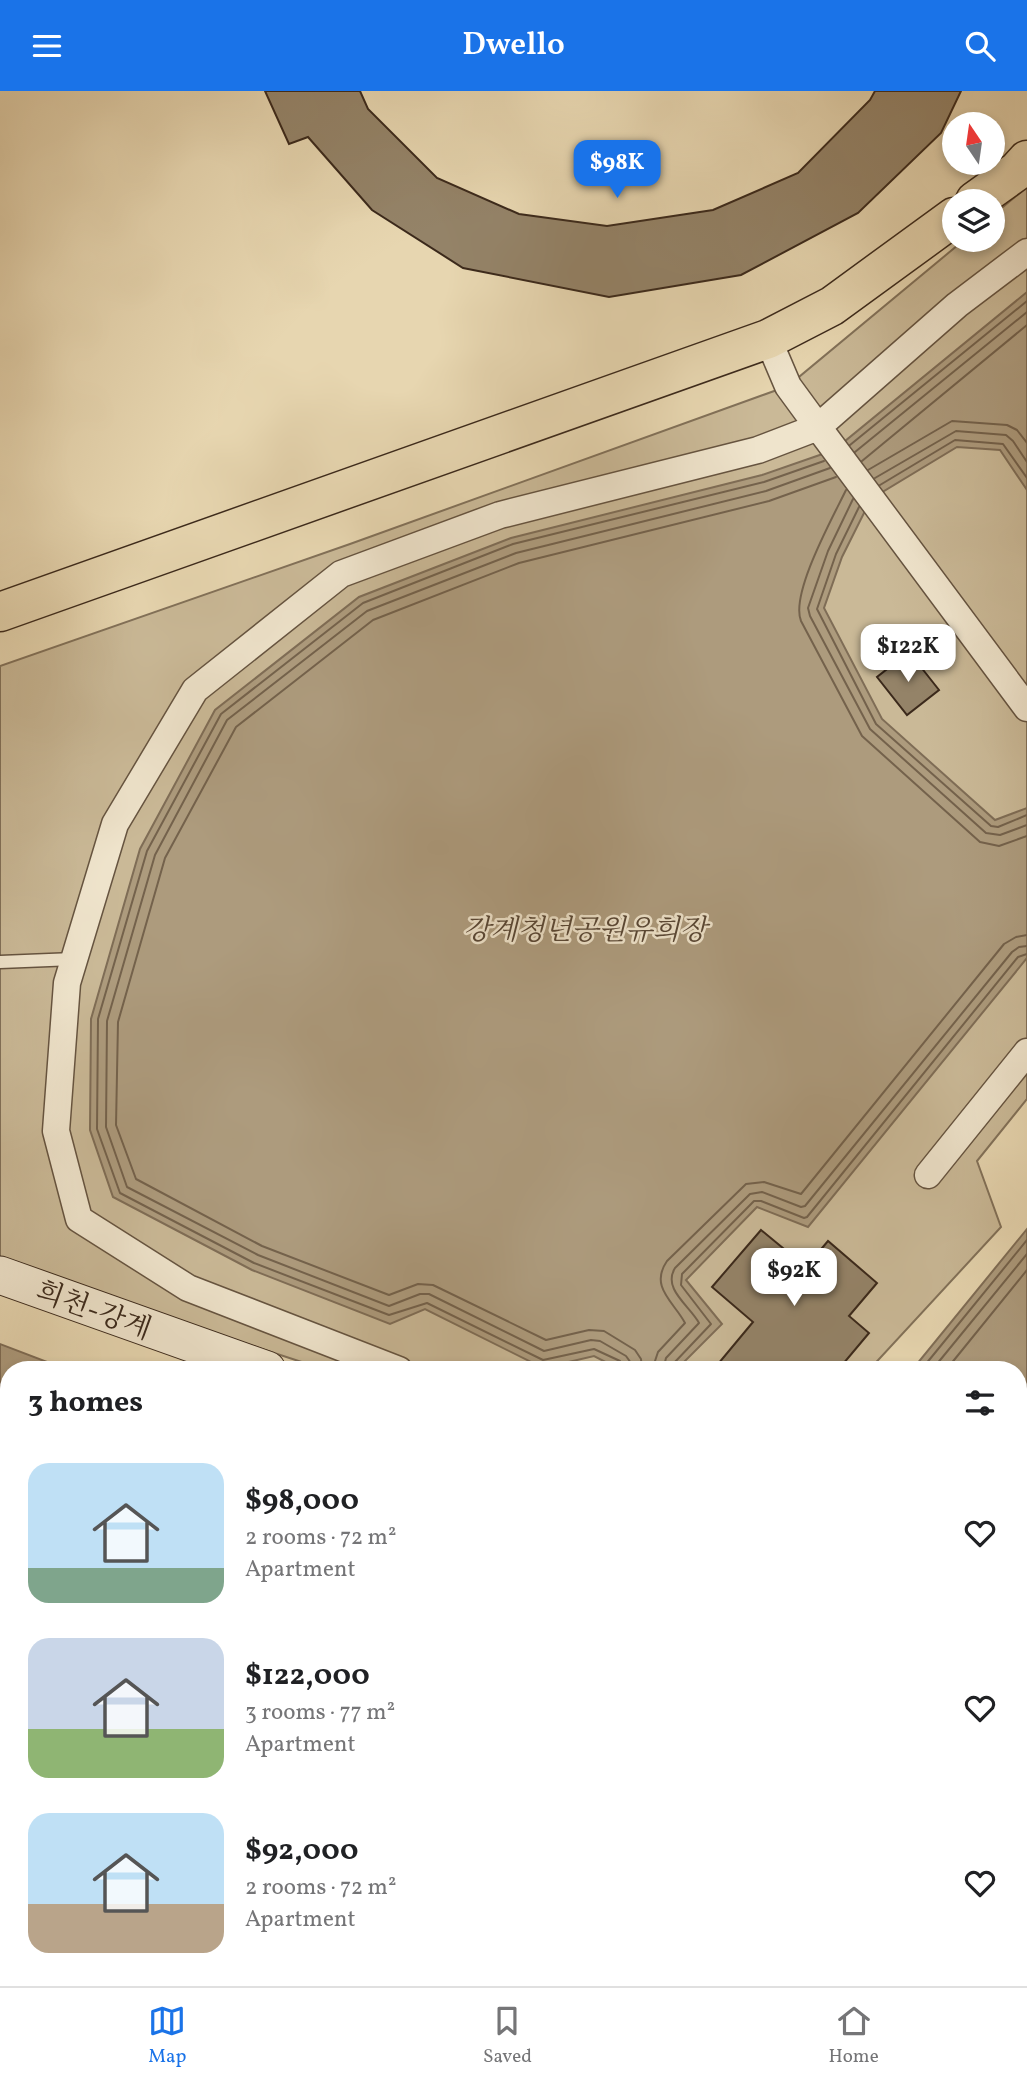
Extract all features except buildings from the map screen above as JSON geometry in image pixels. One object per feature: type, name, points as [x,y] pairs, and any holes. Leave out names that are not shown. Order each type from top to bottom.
[{"type":"main road","points":[[992,189],[1017,171],[1027,160]]},
{"type":"main road","points":[[0,612],[768,339],[832,306],[942,226]]},
{"type":"main road","name":"희천-강계","points":[[0,1275],[242,1361]]},
{"type":"street","points":[[376,1361],[188,1288],[79,1219],[56,1131],[67,983],[114,824],[195,690],[341,574],[500,515],[758,450],[818,427],[957,305],[1027,252]]},
{"type":"street","points":[[768,339],[789,386],[1027,708]]},
{"type":"street","points":[[928,1175],[1027,1052]]},
{"type":"lane","points":[[0,962],[74,959]]},
{"type":"green space","name":"강계청년공원유희장","points":[[1027,187],[1027,1099],[977,1161],[1001,1227],[877,1361],[299,1361],[0,1263],[0,666],[350,544],[788,386],[950,252],[1005,252],[1005,205]]},
{"type":"water","name":"강계청년공원유희장","points":[[1027,292],[1027,490],[1000,450],[957,447],[871,499],[842,557],[824,608],[882,719],[995,820],[1027,808],[1027,958],[808,1227],[757,1207],[686,1280],[722,1324],[685,1361],[604,1361],[594,1356],[573,1361],[529,1361],[425,1309],[390,1324],[252,1270],[113,1197],[90,1130],[91,1019],[140,849],[215,710],[359,597],[511,538],[762,475],[834,450]]},
{"type":"water","points":[[1027,1229],[1027,1361],[919,1361]]},
{"type":"water","points":[[0,1344],[44,1361],[0,1361]]}]
